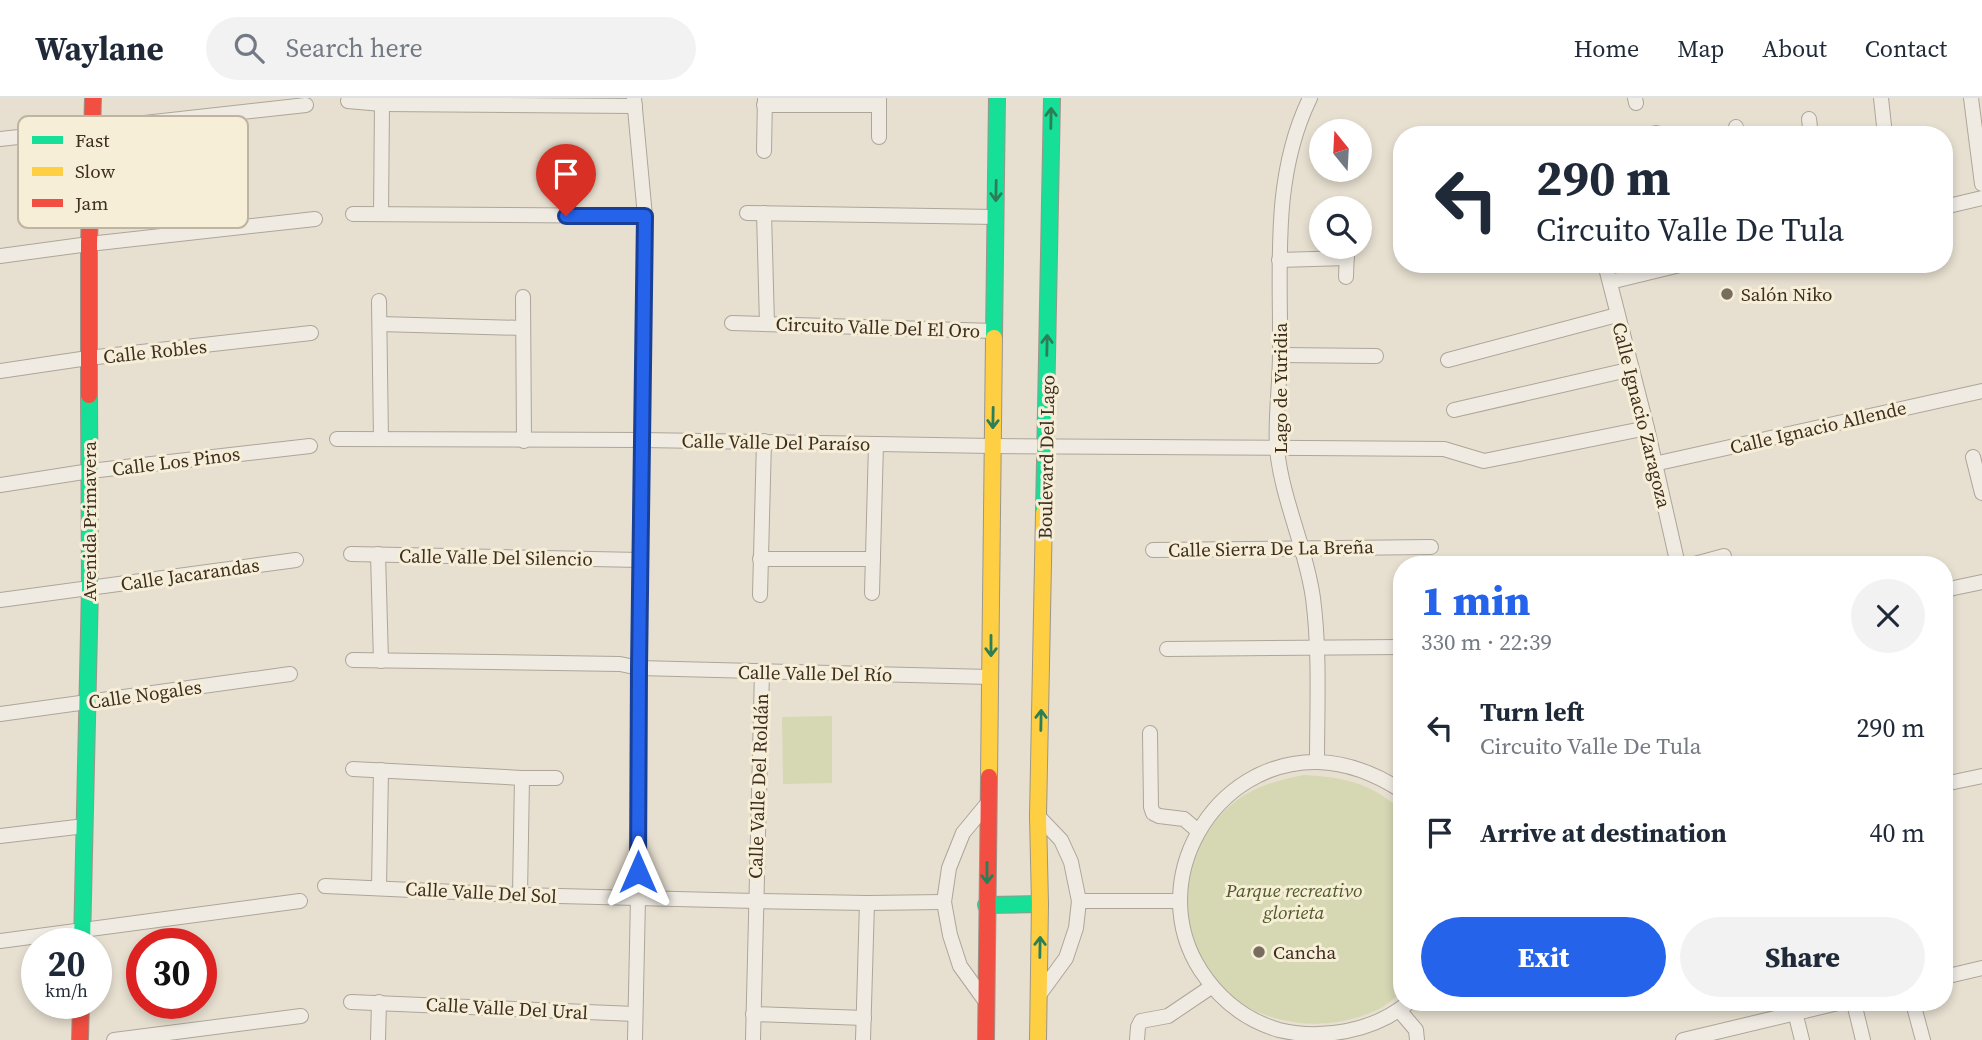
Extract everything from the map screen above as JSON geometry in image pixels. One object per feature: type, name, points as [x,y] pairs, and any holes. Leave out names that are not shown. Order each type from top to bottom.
[{"type":"street","name":"Avenida Primavera","points":[[93,98],[93,116]]},
{"type":"street","points":[[986,1040],[997,98]]},
{"type":"street","name":"Boulevard Del Lago","points":[[1038,1040],[1038,816],[1052,98]]},
{"type":"street","name":"Lago de Yuridia","points":[[1310,98],[1290,151],[1282,192],[1277,447],[1284,489],[1302,547],[1313,597],[1317,647],[1317,762]]},
{"type":"street","points":[[1881,98],[1884,126]]},
{"type":"street","points":[[1971,98],[1982,184]]},
{"type":"street","points":[[348,101],[382,104],[634,102],[645,216],[635,1040]]},
{"type":"street","points":[[764,151],[764,102],[879,101],[879,137]]},
{"type":"street","points":[[381,214],[382,104]]},
{"type":"street","points":[[200,116],[306,105]]},
{"type":"street","points":[[1809,119],[1810,126]]},
{"type":"street","points":[[0,139],[18,137]]},
{"type":"street","points":[[1953,204],[1982,198]]},
{"type":"street","points":[[747,213],[996,217]]},
{"type":"street","name":"Circuito Valle Del El Oro","points":[[764,213],[767,324],[995,331]]},
{"type":"street","points":[[354,214],[645,216]]},
{"type":"street","points":[[248,226],[315,219]]},
{"type":"street","name":"Avenida Primavera","points":[[82,928],[90,587],[90,228]]},
{"type":"street","points":[[0,256],[234,228]]},
{"type":"street","points":[[1279,260],[1309,257]]},
{"type":"street","points":[[1346,277],[1347,259]]},
{"type":"street","name":"Calle Ignacio Zaragoza","points":[[1608,273],[1676,556]]},
{"type":"street","points":[[1610,282],[1648,273]]},
{"type":"street","points":[[523,297],[524,440]]},
{"type":"street","points":[[379,301],[381,439]]},
{"type":"street","points":[[1448,360],[1617,315]]},
{"type":"street","points":[[732,323],[767,324]]},
{"type":"street","points":[[380,324],[523,328]]},
{"type":"street","name":"Calle Robles","points":[[0,371],[88,358],[311,333]]},
{"type":"street","points":[[1280,355],[1376,356]]},
{"type":"street","points":[[1454,410],[1632,369]]},
{"type":"street","name":"Calle Ignacio Allende","points":[[1654,464],[1982,391]]},
{"type":"street","name":"Calle Valle Del Paraíso","points":[[337,439],[1444,449],[1484,461],[1647,428]]},
{"type":"street","points":[[760,594],[764,441]]},
{"type":"street","points":[[872,593],[876,444]]},
{"type":"street","name":"Calle Los Pinos","points":[[0,485],[90,471],[310,446]]},
{"type":"street","points":[[1973,457],[1982,493]]},
{"type":"street","name":"Calle Sierra De La Breña","points":[[1153,550],[1431,547]]},
{"type":"street","name":"Calle Valle Del Silencio","points":[[351,554],[640,560]]},
{"type":"street","points":[[378,554],[381,661]]},
{"type":"street","points":[[760,559],[873,559]]},
{"type":"street","name":"Calle Jacarandas","points":[[0,600],[296,560]]},
{"type":"street","points":[[1953,588],[1982,582]]},
{"type":"street","points":[[1167,649],[1393,647]]},
{"type":"street","points":[[353,660],[620,664],[639,668]]},
{"type":"street","name":"Calle Valle Del Río","points":[[639,668],[990,677]]},
{"type":"street","name":"Calle Valle Del Roldán","points":[[753,1040],[762,671]]},
{"type":"street","name":"Calle Nogales","points":[[0,714],[290,674]]},
{"type":"street","points":[[1150,733],[1153,813],[1184,819],[1198,831]]},
{"type":"street","points":[[1393,785],[1380,777],[1349,766],[1317,762],[1288,765],[1261,775],[1236,789],[1215,808],[1198,831],[1188,853],[1180,901],[1183,932],[1194,961],[1211,987],[1234,1008],[1260,1024],[1290,1034],[1321,1038],[1362,1029],[1394,1011]]},
{"type":"street","points":[[353,769],[556,778]]},
{"type":"street","points":[[379,887],[381,770]]},
{"type":"street","points":[[1953,782],[1982,776]]},
{"type":"street","points":[[520,895],[522,778]]},
{"type":"street","points":[[986,1002],[960,966],[950,935],[944,902],[949,868],[963,833],[987,804]]},
{"type":"street","points":[[1038,816],[1061,840],[1071,862],[1079,901],[1076,928],[1066,958],[1039,995]]},
{"type":"street","points":[[0,836],[85,826]]},
{"type":"street","name":"Calle Valle Del Sol","points":[[325,886],[520,895],[867,903],[944,902]]},
{"type":"street","points":[[112,931],[300,901]]},
{"type":"street","points":[[1079,901],[1180,901]]},
{"type":"street","points":[[863,1040],[867,903]]},
{"type":"street","points":[[986,905],[1040,904]]},
{"type":"street","points":[[0,941],[21,940]]},
{"type":"street","points":[[1953,975],[1982,968]]},
{"type":"street","points":[[1138,1040],[1141,1021],[1168,1016],[1211,987]]},
{"type":"street","name":"Calle Valle Del Ural","points":[[351,1002],[635,1014]]},
{"type":"street","points":[[378,1040],[379,1002]]},
{"type":"street","points":[[1406,1011],[1416,1030],[1417,1040]]},
{"type":"street","points":[[1683,1040],[1745,1025],[1781,1011]]},
{"type":"street","points":[[1792,1011],[1802,1040]]},
{"type":"street","points":[[1856,1011],[1863,1040]]},
{"type":"street","points":[[1915,1011],[1923,1040]]},
{"type":"street","points":[[753,1014],[864,1018]]},
{"type":"street","points":[[114,1040],[301,1016]]},
{"type":"street","points":[[80,1040],[81,1019]]},
{"type":"street","points":[[1745,1025],[1748,1040]]},
{"type":"green space","points":[[832,716],[832,783],[783,784],[782,717]]},
{"type":"green space","name":"Parque recreativo glorieta","points":[[1304,775],[1344,780],[1368,788],[1393,803],[1393,999],[1381,1008],[1356,1018],[1331,1023],[1304,1023],[1279,1019],[1254,1010],[1232,997],[1214,979],[1199,956],[1191,934],[1188,888],[1201,843],[1213,824],[1229,807],[1248,793]]},
{"type":"traffic: fast","points":[[994,338],[997,98]]},
{"type":"traffic: fast","points":[[1044,513],[1052,98]]},
{"type":"traffic: fast","points":[[82,928],[90,587],[89,395]]},
{"type":"traffic: fast","points":[[986,905],[1040,904]]},
{"type":"traffic: slow","points":[[989,777],[994,338]]},
{"type":"traffic: slow","points":[[1038,1040],[1038,816],[1044,513]]},
{"type":"traffic: jam","points":[[93,98],[93,116]]},
{"type":"traffic: jam","points":[[89,228],[89,395]]},
{"type":"traffic: jam","points":[[986,1040],[989,777]]},
{"type":"traffic: jam","points":[[80,1040],[81,1019]]},
{"type":"place","name":"Salón Niko","points":[[1727,294]]},
{"type":"place","name":"Cancha","points":[[1259,952]]},
{"type":"route","points":[[566,216],[645,216],[638,872]]}]
